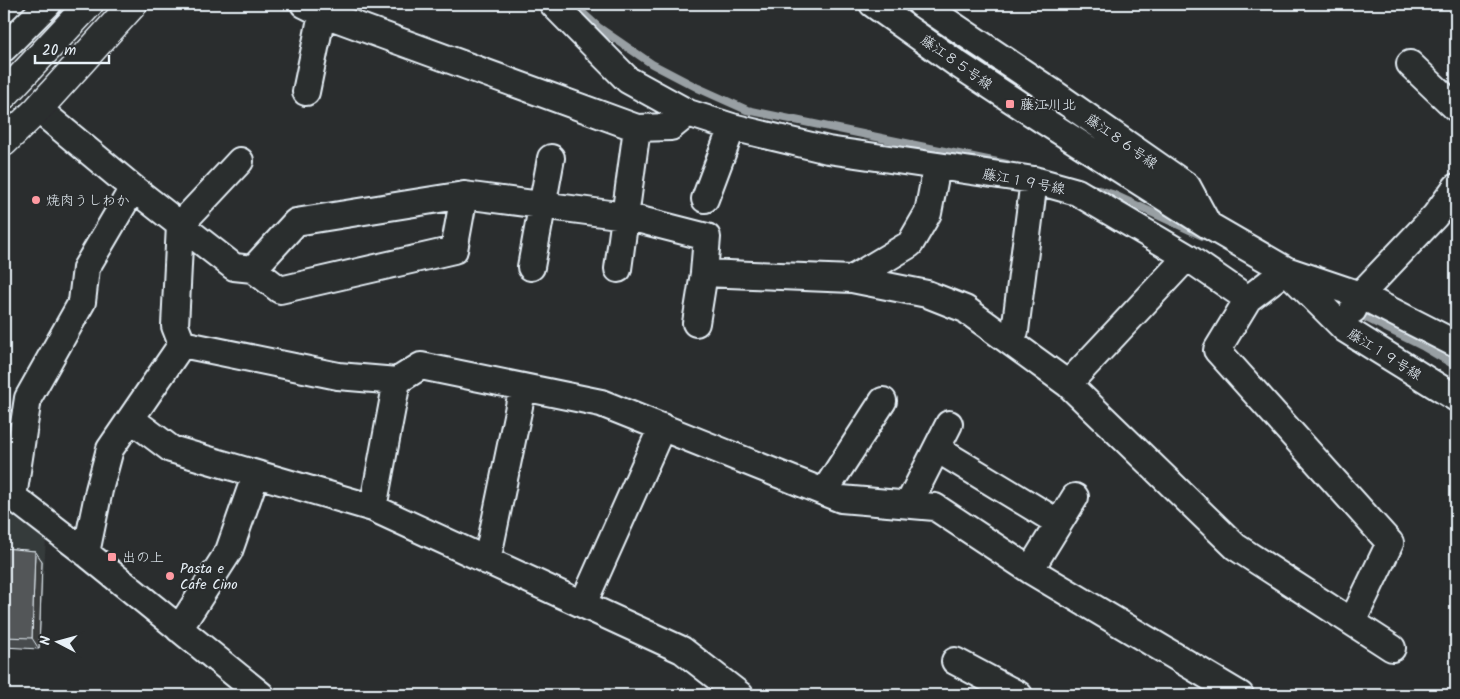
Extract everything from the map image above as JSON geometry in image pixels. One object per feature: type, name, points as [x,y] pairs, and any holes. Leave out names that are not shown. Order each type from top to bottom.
[{"type":"highway","points":[[4,95],[89,4]]},
{"type":"highway","points":[[4,142],[38,108],[133,4]]},
{"type":"street","points":[[4,48],[48,4]]},
{"type":"street","name":"藤江１９号線","points":[[553,4],[628,80],[688,113],[732,127],[828,150],[1034,180],[1078,192],[1187,257],[1248,299]]},
{"type":"street","name":"藤江８５号線","points":[[874,4],[1040,119],[1208,225],[1286,270]]},
{"type":"street","name":"藤江８６号線","points":[[921,4],[1187,186],[1208,225]]},
{"type":"street","points":[[306,92],[317,7],[637,128],[670,127],[688,113]]},
{"type":"street","points":[[1410,64],[1456,108]]},
{"type":"street","points":[[38,108],[133,188],[234,267],[253,269],[280,290],[454,250],[464,194]]},
{"type":"street","points":[[705,199],[732,127]]},
{"type":"street","points":[[618,269],[637,128]]},
{"type":"street","points":[[531,267],[550,158]]},
{"type":"street","points":[[182,344],[175,326],[180,225],[240,161]]},
{"type":"street","points":[[852,279],[910,244],[928,213],[937,166]]},
{"type":"street","points":[[1009,341],[1014,331],[1034,180]]},
{"type":"street","points":[[1345,329],[1360,295],[1436,216],[1456,187]]},
{"type":"street","points":[[133,188],[86,268],[82,302],[28,398],[8,493],[86,553],[261,695]]},
{"type":"street","points":[[253,269],[296,222],[464,194],[625,216],[707,237],[704,273],[696,322]]},
{"type":"street","points":[[1068,384],[1187,257]]},
{"type":"street","points":[[1352,622],[1390,543],[1217,350],[1248,299],[1286,270],[1360,295],[1456,344]]},
{"type":"street","name":"藤江１９号線","points":[[1286,270],[1345,329],[1456,398]]},
{"type":"street","points":[[704,273],[852,279],[927,294],[965,309],[1068,384],[1236,546],[1392,648]]},
{"type":"street","points":[[182,344],[338,376],[397,381],[421,366],[601,403],[841,498],[909,503],[935,507],[1030,570],[1240,695]]},
{"type":"street","points":[[86,553],[110,448],[182,344]]},
{"type":"street","points":[[373,508],[397,381]]},
{"type":"street","points":[[487,560],[523,387]]},
{"type":"street","points":[[824,492],[884,401]]},
{"type":"street","points":[[131,419],[171,449],[373,508],[682,650],[740,695]]},
{"type":"street","points":[[909,503],[950,424]]},
{"type":"street","points":[[583,604],[662,427]]},
{"type":"street","points":[[937,449],[1059,523]]},
{"type":"street","points":[[180,629],[229,551],[256,474]]},
{"type":"street","points":[[1030,570],[1075,497]]},
{"type":"street","points":[[955,660],[1019,695]]},
{"type":"shaded area","points":[[4,508],[46,538],[39,649],[4,648]]},
{"type":"building","points":[[4,548],[35,551],[32,638],[4,637]]},
{"type":"waterway","points":[[573,4],[598,27],[652,64],[698,88],[747,110],[1007,164]]},
{"type":"waterway","points":[[1090,187],[1112,194],[1203,236]]},
{"type":"waterway","points":[[1330,300],[1424,347],[1456,366]]},
{"type":"place","name":"藤江川北","points":[[1010,104]]},
{"type":"place","name":"焼肉うしわか","points":[[36,200]]},
{"type":"place","name":"出の上","points":[[112,557]]},
{"type":"place","name":"Pasta e Cafe Cino","points":[[170,576]]}]
